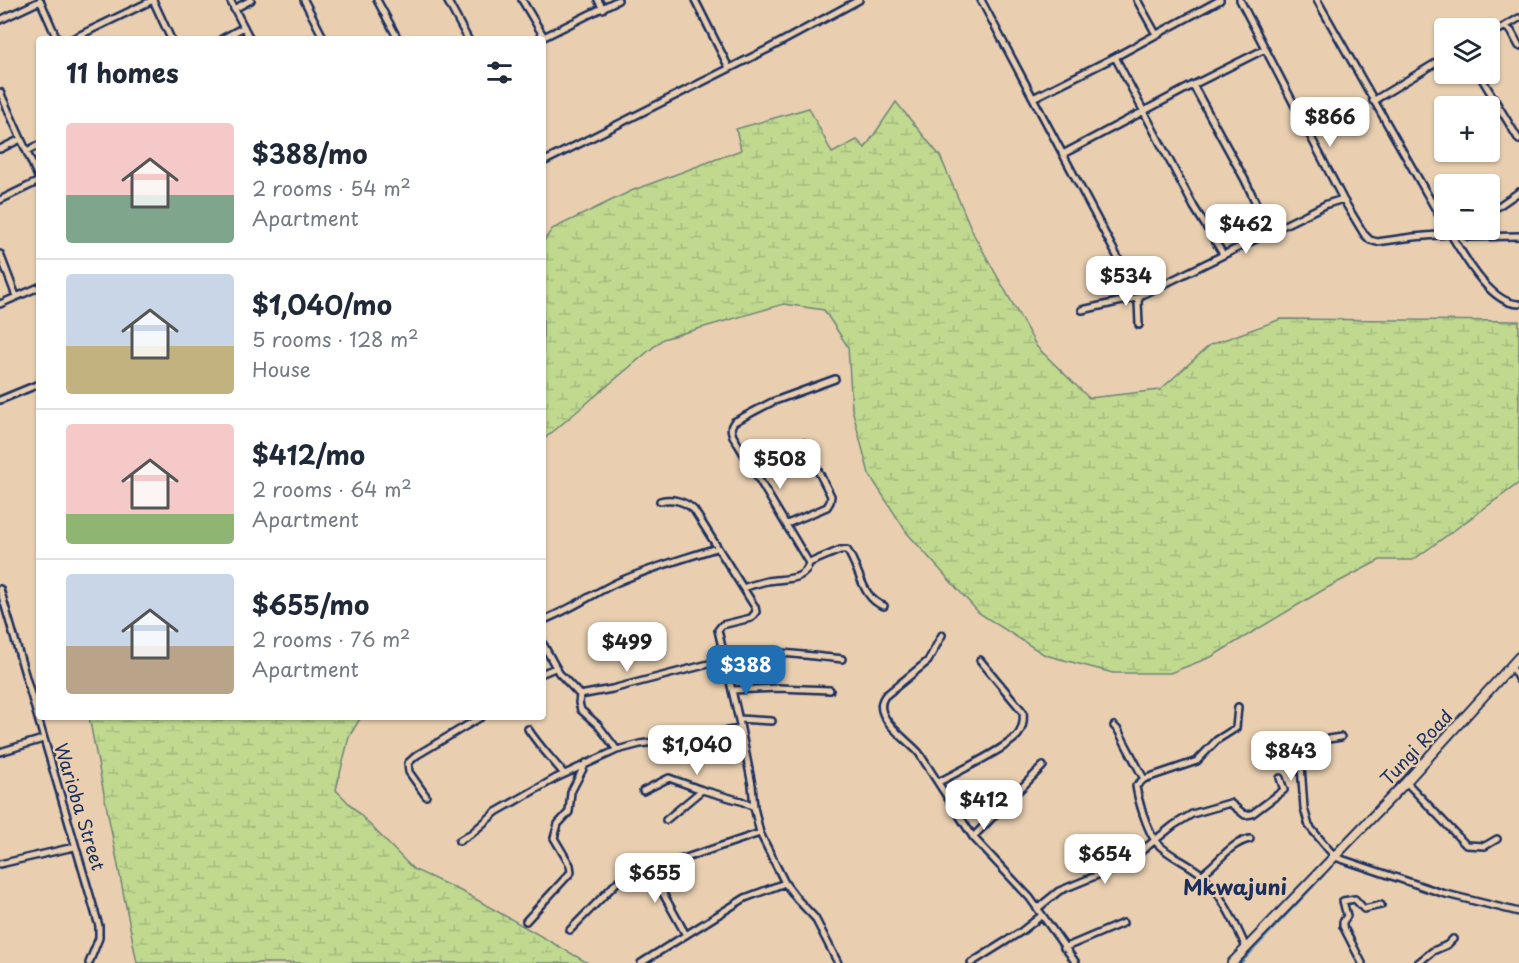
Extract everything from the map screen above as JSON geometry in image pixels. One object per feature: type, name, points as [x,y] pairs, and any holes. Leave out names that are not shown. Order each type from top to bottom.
[{"type":"main road","name":"Tungi Road","points":[[1232,963],[1406,782],[1519,657]]},
{"type":"street","points":[[0,20],[40,0],[56,36]]},
{"type":"street","points":[[78,36],[153,0],[170,36]]},
{"type":"street","points":[[230,0],[248,36]]},
{"type":"street","points":[[234,9],[251,0]]},
{"type":"street","points":[[304,0],[322,36]]},
{"type":"street","points":[[377,0],[396,36]]},
{"type":"street","points":[[447,0],[466,36]]},
{"type":"street","points":[[522,0],[541,36]]},
{"type":"street","points":[[598,0],[603,9]]},
{"type":"street","points":[[546,36],[618,0]]},
{"type":"street","points":[[694,0],[729,68]]},
{"type":"street","points":[[546,160],[859,0]]},
{"type":"street","points":[[981,0],[1135,291],[1141,296]]},
{"type":"street","points":[[1137,0],[1156,34]]},
{"type":"street","points":[[1033,98],[1220,0]]},
{"type":"street","points":[[1240,0],[1343,199],[1364,234],[1370,240],[1377,242],[1434,234]]},
{"type":"street","points":[[1317,0],[1434,207]]},
{"type":"street","points":[[1500,29],[1519,18]]},
{"type":"street","points":[[228,36],[244,27]]},
{"type":"street","points":[[1504,27],[1511,31],[1519,46]]},
{"type":"street","points":[[1063,154],[1265,49]]},
{"type":"street","points":[[1115,57],[1194,207],[1223,254]]},
{"type":"street","points":[[1373,100],[1434,64]]},
{"type":"street","points":[[1485,84],[1519,140]]},
{"type":"street","points":[[1193,85],[1245,180],[1269,231]]},
{"type":"street","points":[[0,92],[36,173]]},
{"type":"street","points":[[0,149],[21,140]]},
{"type":"street","points":[[27,151],[36,146]]},
{"type":"street","points":[[0,200],[36,182]]},
{"type":"street","points":[[1500,205],[1519,192]]},
{"type":"street","points":[[1082,310],[1141,296],[1269,231],[1343,199]]},
{"type":"street","points":[[1500,236],[1519,236]]},
{"type":"street","points":[[1457,240],[1466,260],[1499,297],[1513,304],[1519,304]]},
{"type":"street","points":[[0,254],[16,296]]},
{"type":"street","points":[[0,304],[36,287]]},
{"type":"street","points":[[1139,325],[1138,309],[1141,296]]},
{"type":"street","points":[[809,563],[733,436],[731,425],[772,402],[835,379]]},
{"type":"street","points":[[0,400],[36,385]]},
{"type":"street","points":[[787,524],[827,507],[830,502],[831,496],[804,443]]},
{"type":"street","points":[[660,501],[674,501],[689,505],[694,510],[756,612],[752,618],[722,625],[719,627],[718,635],[739,719],[760,833],[785,883],[815,918],[838,963]]},
{"type":"street","points":[[546,619],[572,609],[596,593],[646,571],[716,548]]},
{"type":"street","points":[[743,588],[766,581],[794,578],[805,573],[809,563],[840,550],[847,550],[855,570],[872,597],[876,603],[884,606]]},
{"type":"street","name":"Warioba Street","points":[[0,589],[36,715]]},
{"type":"street","points":[[942,635],[928,661],[885,696],[880,702],[881,709],[894,731],[914,747],[973,837],[989,856],[1015,880],[1038,908],[1041,916],[1076,963]]},
{"type":"street","points":[[546,650],[555,668],[580,695],[579,703],[582,710],[603,731],[617,750]]},
{"type":"street","points":[[580,695],[612,689],[736,653],[772,653],[842,659]]},
{"type":"street","points":[[939,782],[1008,742],[1022,728],[1023,712],[980,660]]},
{"type":"street","points":[[1511,666],[1519,680]]},
{"type":"street","points":[[546,672],[555,668]]},
{"type":"street","points":[[732,690],[778,688],[830,690]]},
{"type":"street","points":[[1238,707],[1236,728],[1217,741],[1202,757],[1185,766],[1144,779],[1138,783],[1136,788],[1148,827],[1156,841],[1202,874],[1223,903],[1246,948]]},
{"type":"street","points":[[739,719],[772,721]]},
{"type":"street","name":"Warioba Street","points":[[38,720],[99,926],[99,938],[89,963]]},
{"type":"street","points":[[426,796],[409,772],[408,763],[417,755],[476,720]]},
{"type":"street","points":[[1114,726],[1144,779]]},
{"type":"street","points":[[528,729],[564,774]]},
{"type":"street","points":[[459,841],[496,813],[587,762],[617,750],[640,744],[741,729]]},
{"type":"street","points":[[1341,737],[1303,743],[1300,752],[1304,808],[1309,826],[1335,857],[1442,893],[1519,912]]},
{"type":"street","points":[[0,752],[43,739]]},
{"type":"street","points":[[526,921],[571,872],[554,838],[558,824],[569,812],[571,792],[587,762]]},
{"type":"street","points":[[973,837],[1043,766]]},
{"type":"street","points":[[643,791],[669,778],[754,807]]},
{"type":"street","points":[[1038,908],[1059,891],[1110,870],[1156,841],[1182,820],[1201,811],[1230,803],[1245,815],[1252,814],[1284,790],[1280,778]]},
{"type":"street","points":[[1406,782],[1466,844],[1485,846],[1497,839]]},
{"type":"street","points":[[666,820],[702,790]]},
{"type":"street","points":[[650,870],[760,833]]},
{"type":"street","points":[[1202,874],[1214,866],[1240,841],[1250,838]]},
{"type":"street","points":[[0,864],[74,847]]},
{"type":"street","points":[[570,930],[628,870],[640,864],[650,870],[686,935]]},
{"type":"street","points":[[641,963],[745,898],[785,883]]},
{"type":"street","points":[[1360,962],[1343,926],[1342,922],[1347,918],[1343,901],[1355,898],[1364,909],[1381,905]]},
{"type":"street","points":[[971,963],[1022,931],[1041,916]]},
{"type":"street","points":[[1064,948],[1123,923]]},
{"type":"street","points":[[1418,963],[1453,939]]},
{"type":"green space","points":[[896,102],[940,156],[974,235],[1037,347],[1089,398],[1160,390],[1210,345],[1281,319],[1519,321],[1519,483],[1413,560],[1380,560],[1323,590],[1211,657],[1170,673],[1113,673],[1045,655],[979,613],[907,533],[869,474],[852,409],[848,347],[824,310],[784,304],[663,339],[546,437],[546,238],[552,229],[631,191],[741,150],[736,129],[809,108],[832,153],[857,140],[865,148]]},
{"type":"green space","points":[[90,720],[359,720],[349,737],[336,790],[413,869],[465,893],[588,963],[137,963]]},
{"type":"waterway","points":[[1241,963],[1324,875]]},
{"type":"district","name":"Mkwajuni","points":[[1235,888]]}]
